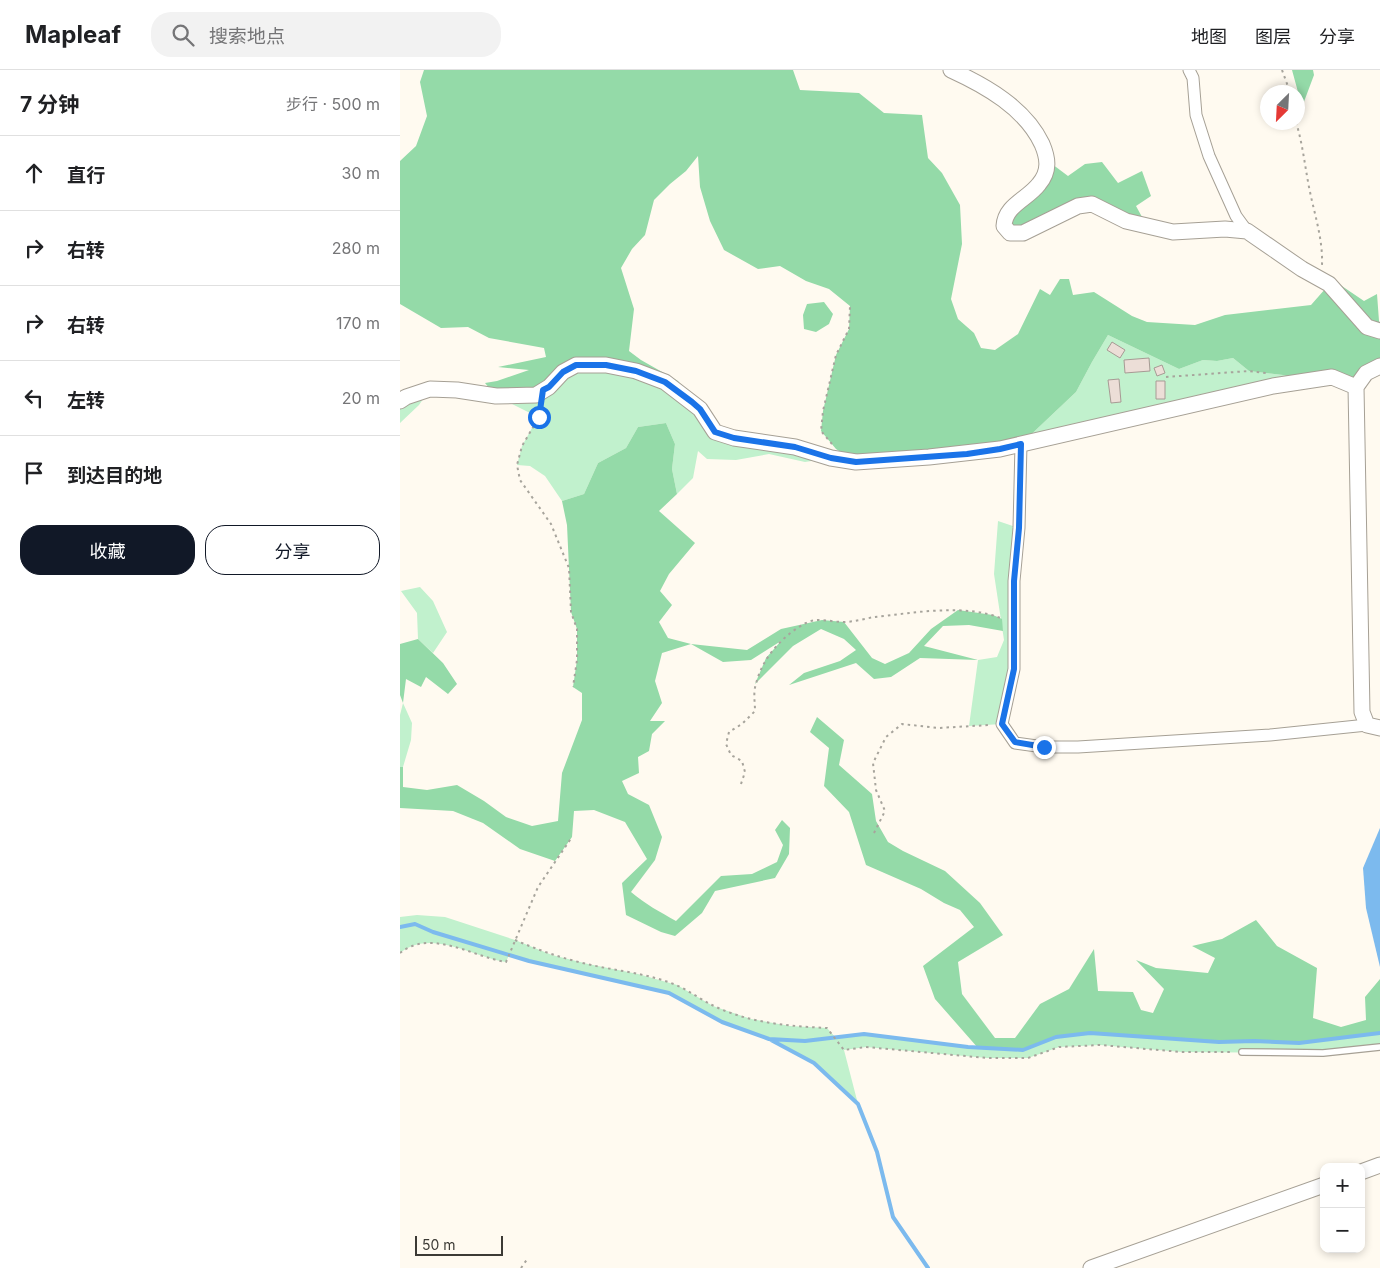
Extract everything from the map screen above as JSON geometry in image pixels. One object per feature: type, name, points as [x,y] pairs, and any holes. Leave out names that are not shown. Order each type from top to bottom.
[{"type":"street","points":[[951,70],[1009,104],[1031,126],[1044,149],[1048,161],[1046,172],[1041,182],[1033,191],[1010,209],[1004,217],[1004,226],[1010,233],[1023,232],[1078,206],[1092,204],[1126,221],[1173,232],[1225,229],[1247,231]]},
{"type":"street","points":[[1189,70],[1193,78],[1196,116],[1209,156],[1233,209],[1247,231],[1302,269],[1329,284],[1367,327],[1380,331]]},
{"type":"street","points":[[400,401],[430,389],[457,390],[496,396],[536,395],[549,387],[563,372],[576,365],[606,365],[636,371],[665,382],[700,409],[715,432],[734,438],[795,447],[831,458],[856,462],[967,454],[1000,449],[1273,386],[1332,377],[1356,387]]},
{"type":"street","points":[[1374,727],[1362,712],[1356,387],[1366,373],[1380,366]]},
{"type":"street","points":[[1021,444],[1019,528],[1014,581],[1014,669],[1002,724],[1015,742],[1044,747],[1078,747],[1374,727]]},
{"type":"street","points":[[1365,1171],[1380,1165]]},
{"type":"street","points":[[1091,1268],[1320,1186]]},
{"type":"lane","points":[[1242,1052],[1323,1053],[1380,1047]]},
{"type":"path","points":[[1282,70],[1287,85]]},
{"type":"path","points":[[1298,130],[1318,228],[1322,257],[1322,280]]},
{"type":"path","points":[[836,449],[821,431],[822,411],[836,355],[849,329],[850,306]]},
{"type":"path","points":[[1166,377],[1249,371],[1266,373]]},
{"type":"path","points":[[543,390],[539,417],[522,446],[517,465],[520,480],[550,524],[569,568],[571,612],[577,629],[577,660],[573,687]]},
{"type":"path","points":[[741,784],[745,772],[742,762],[732,755],[726,744],[729,732],[742,724],[754,711],[755,684],[766,658],[783,639],[807,622],[822,620],[844,622],[904,614],[958,610],[993,615],[1014,624]]},
{"type":"path","points":[[874,833],[885,811],[876,790],[872,763],[886,737],[902,724],[938,728],[1002,724]]},
{"type":"path","points":[[400,954],[421,943],[444,944],[506,962],[538,887],[572,838]]},
{"type":"path","points":[[515,940],[552,955],[638,974],[677,985],[713,1006],[751,1019],[790,1026],[827,1028],[844,1050],[866,1047],[987,1058],[1028,1058],[1059,1047],[1100,1045],[1182,1052],[1242,1052]]},
{"type":"path","points":[[521,1268],[528,1258]]},
{"type":"green space","points":[[424,70],[793,70],[800,90],[859,93],[884,113],[922,115],[928,158],[942,173],[960,205],[962,244],[951,299],[958,319],[974,333],[981,348],[995,350],[1018,334],[1040,289],[1050,295],[1060,279],[1069,279],[1073,295],[1094,292],[1132,316],[1147,322],[1195,325],[1225,315],[1311,305],[1333,280],[1364,301],[1377,294],[1380,323],[1380,366],[1356,387],[1305,381],[1283,375],[1249,371],[1233,358],[1217,361],[1203,360],[1179,369],[1108,335],[1076,392],[1021,444],[856,462],[836,449],[821,431],[823,411],[836,355],[849,329],[850,306],[829,289],[806,281],[780,266],[758,269],[724,250],[710,221],[700,187],[698,156],[686,171],[654,200],[645,235],[632,249],[621,268],[634,309],[629,351],[678,381],[692,402],[665,382],[576,365],[549,387],[496,396],[485,383],[529,370],[498,367],[546,357],[544,348],[489,338],[468,327],[441,328],[400,304],[400,161],[416,146],[427,116],[420,82]]},
{"type":"green space","points":[[1292,70],[1313,70],[1314,75],[1305,99],[1305,85],[1296,85]]},
{"type":"green space","points":[[1048,161],[1068,176],[1085,164],[1102,162],[1118,183],[1142,171],[1151,196],[1136,206],[1147,226],[1092,204],[1010,233],[1004,217]]},
{"type":"green space","points":[[824,302],[833,314],[829,324],[816,332],[804,329],[803,315],[807,304]]},
{"type":"green space","points":[[1108,335],[1179,369],[1203,360],[1217,361],[1233,358],[1249,371],[1283,375],[1305,381],[1021,444],[1076,392]]},
{"type":"green space","points":[[576,365],[665,382],[715,432],[831,458],[805,462],[769,454],[736,460],[707,459],[698,451],[693,478],[677,494],[672,469],[675,444],[666,423],[638,427],[626,448],[598,463],[584,494],[562,501],[545,476],[530,466],[517,465],[522,446],[538,417],[496,396]]},
{"type":"green space","points":[[430,389],[419,405],[400,423],[400,401]]},
{"type":"green space","points":[[666,423],[675,444],[672,469],[677,494],[659,511],[695,543],[669,574],[660,591],[672,605],[659,622],[668,638],[691,644],[662,653],[655,681],[662,703],[650,721],[665,721],[652,734],[649,751],[638,757],[639,773],[622,781],[628,794],[649,805],[662,837],[655,860],[631,892],[676,921],[721,876],[752,874],[777,862],[783,845],[775,830],[782,820],[790,828],[789,854],[775,878],[715,891],[702,913],[675,936],[661,932],[626,915],[622,883],[647,859],[625,822],[594,810],[574,811],[572,837],[555,861],[520,849],[483,823],[453,811],[400,808],[400,767],[403,767],[403,787],[427,790],[457,785],[506,817],[532,826],[558,821],[562,773],[582,720],[582,693],[573,687],[577,660],[577,629],[571,612],[567,525],[562,501],[584,494],[598,463],[626,448],[638,427]]},
{"type":"green space","points":[[998,521],[1019,528],[1014,630],[1002,724],[969,726],[978,660],[997,657],[1004,640],[994,574]]},
{"type":"green space","points":[[420,587],[433,601],[447,632],[433,653],[418,639],[417,613],[401,591]]},
{"type":"green space","points":[[958,610],[993,615],[1002,619],[1003,631],[969,625],[943,626],[924,646],[978,660],[920,658],[891,677],[874,679],[856,663],[789,685],[804,673],[840,661],[856,650],[844,639],[821,629],[793,646],[755,684],[766,658],[781,641],[751,660],[723,662],[691,644],[747,650],[781,629],[822,620],[844,622],[872,658],[885,664],[909,653],[931,629]]},
{"type":"green space","points":[[418,639],[443,663],[457,684],[448,694],[426,677],[421,687],[406,679],[403,703],[400,695],[400,644]]},
{"type":"green space","points":[[403,703],[412,723],[411,740],[403,767],[400,767],[400,715]]},
{"type":"green space","points":[[817,717],[844,740],[839,765],[872,794],[876,821],[888,842],[945,871],[980,903],[1003,935],[958,962],[962,994],[995,1038],[1015,1038],[1040,1004],[1069,989],[1094,949],[1098,991],[1133,992],[1141,1010],[1153,1013],[1164,989],[1136,960],[1156,968],[1208,973],[1215,958],[1192,946],[1222,939],[1256,920],[1277,946],[1317,968],[1313,1018],[1341,1027],[1366,1020],[1365,997],[1380,979],[1380,1033],[1299,1043],[1219,1042],[1090,1033],[1056,1037],[1023,1050],[978,1048],[935,999],[923,966],[974,927],[960,910],[921,889],[866,865],[849,812],[824,786],[829,748],[810,732]]},
{"type":"green space","points":[[417,915],[445,917],[515,940],[552,955],[638,974],[677,985],[713,1006],[751,1019],[790,1026],[827,1028],[836,1038],[864,1034],[968,1047],[1023,1050],[1056,1037],[1090,1033],[1219,1042],[1380,1033],[1380,1047],[1323,1053],[1182,1052],[1100,1045],[1059,1047],[1028,1058],[987,1058],[866,1047],[844,1050],[858,1104],[814,1063],[769,1039],[722,1022],[669,993],[509,955],[506,962],[452,946],[425,943],[412,946],[400,953],[400,917]]},
{"type":"water","points":[[1380,828],[1380,967],[1366,908],[1363,868]]},
{"type":"building","points":[[1112,342],[1125,350],[1120,358],[1107,350]]},
{"type":"building","points":[[1149,358],[1150,371],[1125,373],[1124,360]]},
{"type":"building","points":[[1162,365],[1165,373],[1157,376],[1154,368]]},
{"type":"building","points":[[1119,379],[1121,402],[1111,403],[1108,380]]},
{"type":"building","points":[[1156,381],[1165,381],[1165,399],[1156,399]]},
{"type":"waterway","points":[[400,927],[415,924],[433,932],[529,961],[669,993],[722,1022],[769,1039],[805,1041],[864,1034],[968,1047],[1023,1050],[1056,1037],[1090,1033],[1219,1042],[1299,1043],[1380,1033]]},
{"type":"waterway","points":[[771,1040],[814,1063],[858,1104],[877,1152],[893,1217],[928,1268]]},
{"type":"route","points":[[539,417],[543,390],[549,387],[563,372],[576,365],[606,365],[636,371],[665,382],[700,409],[715,432],[734,438],[795,447],[831,458],[856,462],[880,461],[967,454],[1021,444],[1019,528],[1014,581],[1014,669],[1002,724],[1015,742],[1044,747]]}]
